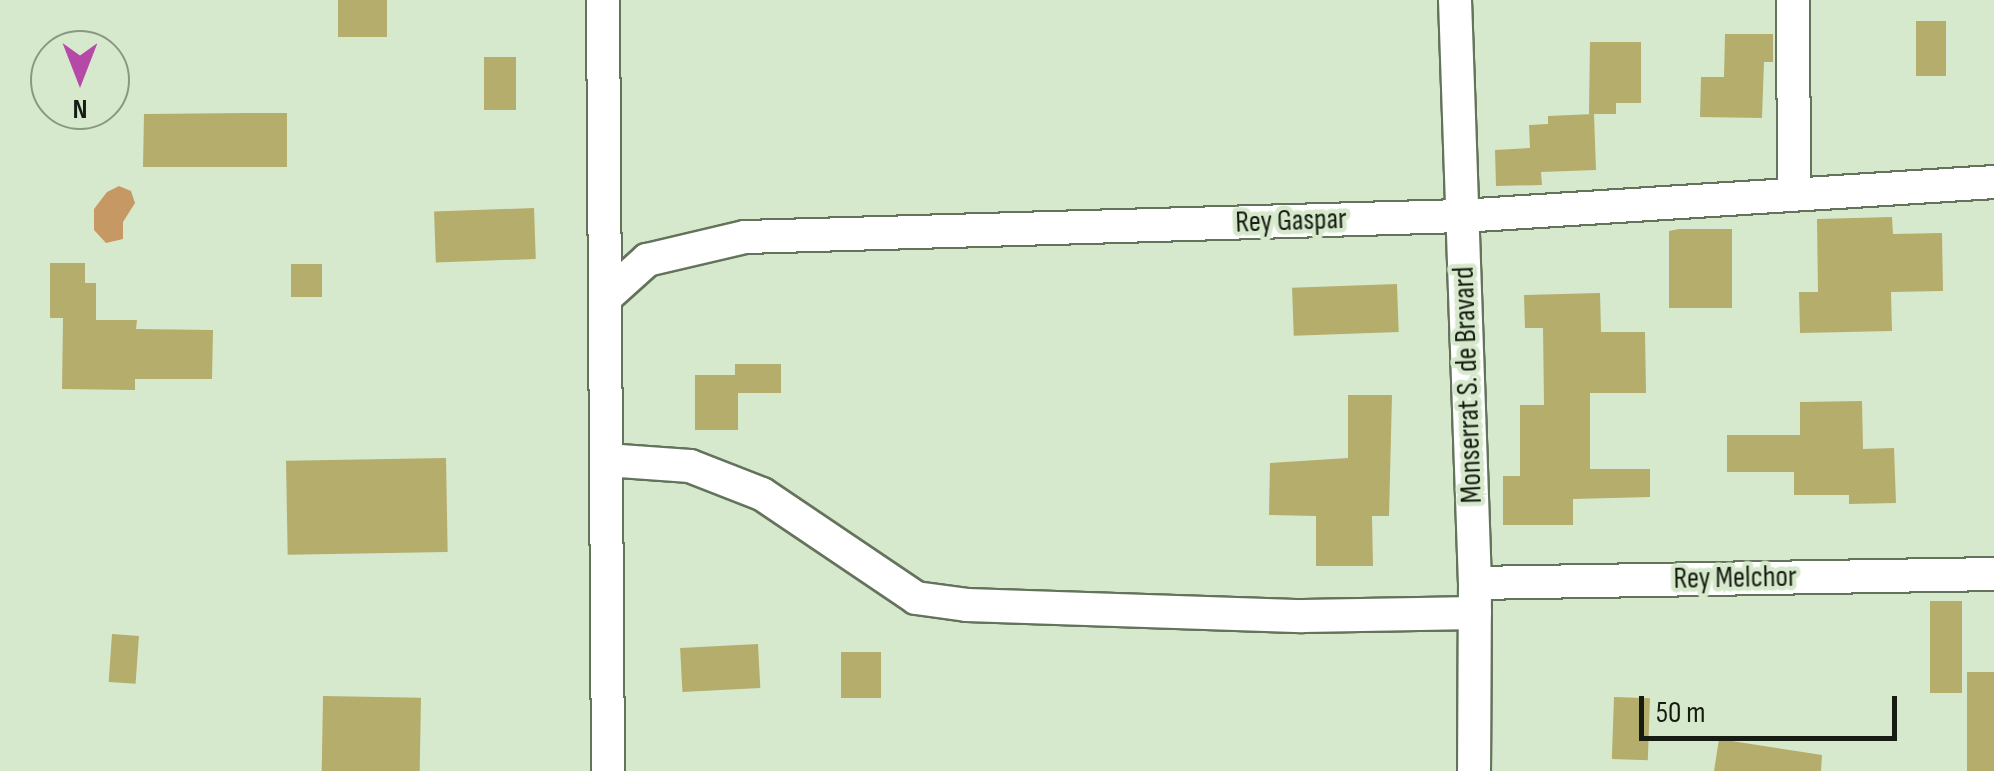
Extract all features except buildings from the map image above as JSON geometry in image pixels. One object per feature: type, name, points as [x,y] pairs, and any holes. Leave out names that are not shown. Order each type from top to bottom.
[{"type":"street","points":[[603,0],[608,771]]},
{"type":"street","name":"Monserrat S. de Bravard","points":[[1454,0],[1475,598],[1474,771]]},
{"type":"street","points":[[1793,0],[1794,192]]},
{"type":"street","name":"Rey Gaspar","points":[[605,298],[647,260],[745,238],[1461,216],[1994,182]]},
{"type":"street","name":"Rey Melchor","points":[[606,460],[690,466],[762,494],[916,598],[967,605],[1283,616],[1475,598],[1994,574]]},
{"type":"shaded area","points":[[119,186],[131,191],[135,203],[123,222],[123,239],[106,243],[94,230],[94,209],[107,192]]}]
